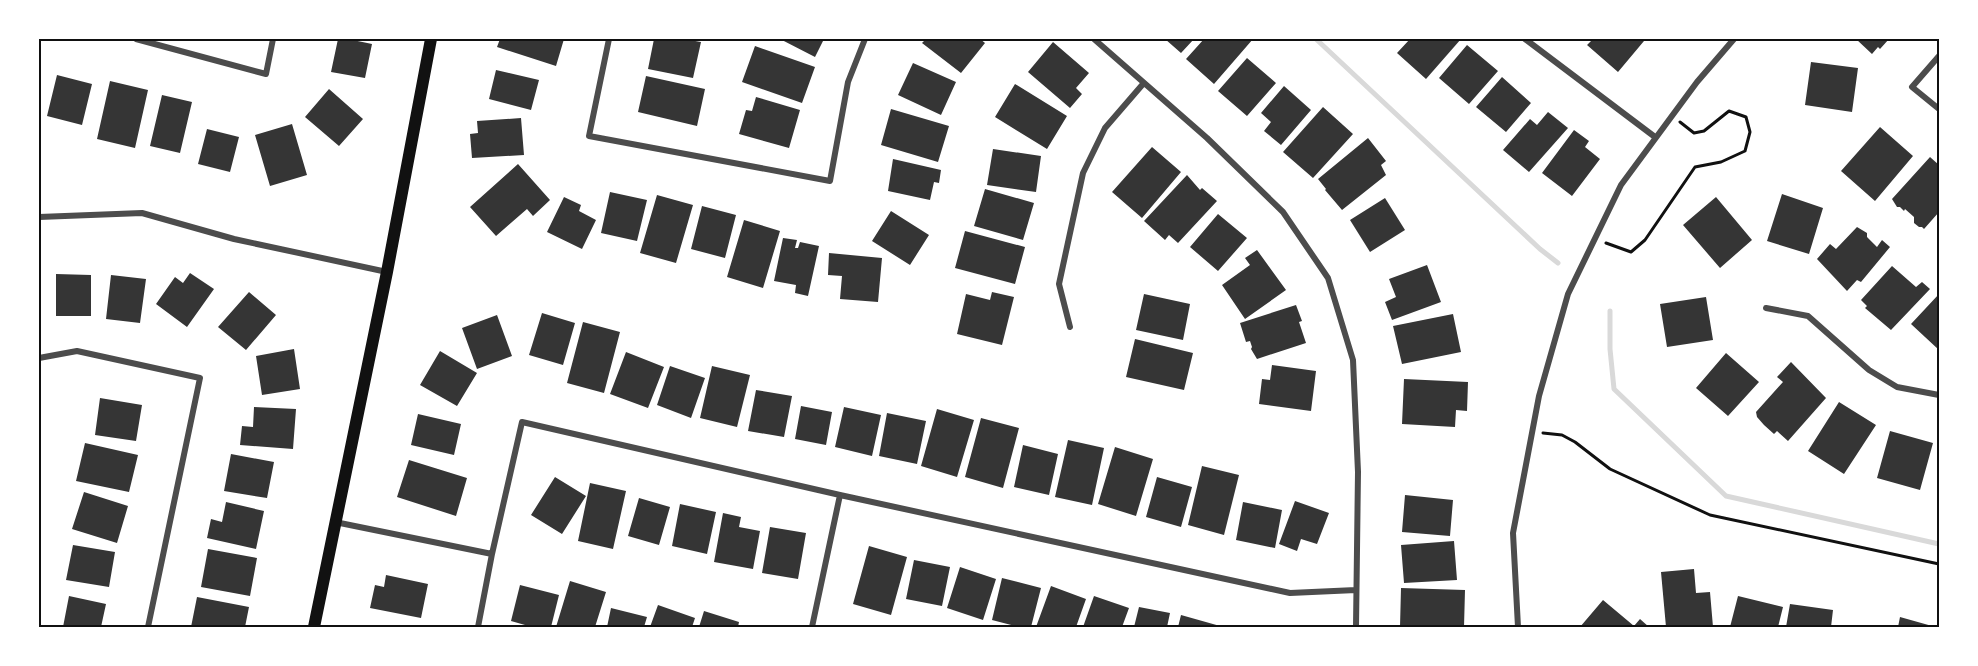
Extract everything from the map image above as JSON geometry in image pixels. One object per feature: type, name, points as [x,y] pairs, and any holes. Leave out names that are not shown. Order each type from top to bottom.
[{"type":"main road","points":[[314,627],[387,272],[431,39]]},
{"type":"street","points":[[136,39],[266,74],[273,39]]},
{"type":"street","points":[[609,39],[589,136],[830,181],[848,82],[865,39]]},
{"type":"street","points":[[1094,39],[1207,138],[1283,212],[1328,278],[1353,360],[1358,472],[1356,627]]},
{"type":"street","points":[[1525,39],[1655,137]]},
{"type":"street","points":[[1518,627],[1513,533],[1539,396],[1568,294],[1621,185],[1671,115],[1734,39]]},
{"type":"street","points":[[1939,56],[1912,87],[1939,109]]},
{"type":"street","points":[[1070,327],[1059,284],[1083,173],[1105,128],[1143,84]]},
{"type":"street","points":[[39,217],[142,213],[234,239],[387,272]]},
{"type":"street","points":[[1766,308],[1808,316],[1869,370],[1898,387],[1939,395]]},
{"type":"street","points":[[39,358],[77,351],[200,378],[148,627]]},
{"type":"street","points":[[478,627],[522,422],[840,495],[1290,593],[1356,590]]},
{"type":"street","points":[[812,627],[840,495]]},
{"type":"street","points":[[335,522],[492,554]]},
{"type":"path","points":[[1594,239],[1631,252],[1645,240],[1695,167],[1721,162],[1745,151],[1750,132],[1746,117],[1729,111],[1704,131],[1694,133],[1671,115]]},
{"type":"path","points":[[1532,431],[1562,435],[1575,442],[1610,469],[1710,515],[1939,564]]},
{"type":"building","points":[[338,39],[372,44],[365,78],[331,72]]},
{"type":"building","points":[[500,39],[564,39],[556,66],[497,47]]},
{"type":"building","points":[[654,39],[684,39],[701,42],[693,78],[648,69]]},
{"type":"building","points":[[780,39],[824,39],[815,57]]},
{"type":"building","points":[[926,39],[980,39],[985,43],[961,73],[922,43]]},
{"type":"building","points":[[1165,39],[1194,39],[1181,53]]},
{"type":"building","points":[[1204,39],[1253,39],[1214,84],[1186,59]]},
{"type":"building","points":[[1410,39],[1461,39],[1426,79],[1397,53]]},
{"type":"building","points":[[1593,39],[1641,39],[1644,41],[1618,72],[1587,45]]},
{"type":"building","points":[[1856,39],[1889,39],[1872,54]]},
{"type":"building","points":[[1053,42],[1089,73],[1076,88],[1082,94],[1070,108],[1028,72]]},
{"type":"building","points":[[1467,45],[1498,71],[1469,104],[1439,78]]},
{"type":"building","points":[[755,46],[815,67],[802,103],[742,82]]},
{"type":"building","points":[[1247,58],[1276,83],[1247,116],[1218,91]]},
{"type":"building","points":[[1811,62],[1858,68],[1852,112],[1805,105]]},
{"type":"building","points":[[913,63],[956,82],[941,115],[898,95]]},
{"type":"building","points":[[496,70],[539,80],[531,110],[489,99]]},
{"type":"building","points":[[57,75],[92,84],[82,125],[47,116]]},
{"type":"building","points":[[646,76],[705,89],[697,126],[638,112]]},
{"type":"building","points":[[1502,77],[1531,103],[1506,132],[1476,107]]},
{"type":"building","points":[[110,81],[148,90],[135,148],[97,139]]},
{"type":"building","points":[[1015,84],[1067,116],[1047,149],[995,117]]},
{"type":"building","points":[[1284,86],[1311,110],[1281,145],[1264,131],[1271,122],[1261,113]]},
{"type":"building","points":[[329,89],[363,119],[339,146],[305,117]]},
{"type":"building","points":[[162,95],[192,102],[180,153],[150,146]]},
{"type":"building","points":[[756,97],[800,110],[789,148],[739,134],[746,110],[752,111]]},
{"type":"building","points":[[1323,107],[1353,134],[1313,178],[1283,152]]},
{"type":"building","points":[[891,109],[949,126],[938,162],[881,145]]},
{"type":"building","points":[[1548,112],[1568,128],[1529,172],[1503,150],[1530,119],[1537,125]]},
{"type":"building","points":[[521,118],[524,155],[472,158],[470,134],[478,133],[477,121]]},
{"type":"building","points":[[292,124],[307,175],[270,186],[255,135]]},
{"type":"building","points":[[1880,127],[1913,156],[1875,201],[1841,171]]},
{"type":"building","points":[[207,129],[239,137],[230,172],[198,164]]},
{"type":"building","points":[[1574,130],[1589,141],[1585,147],[1600,159],[1572,196],[1542,173]]},
{"type":"building","points":[[1368,138],[1386,161],[1381,165],[1386,175],[1342,210],[1318,179]]},
{"type":"building","points":[[1152,147],[1181,172],[1142,218],[1112,192]]},
{"type":"building","points":[[993,149],[1041,156],[1036,192],[987,185]]},
{"type":"building","points":[[1930,157],[1939,165],[1939,212],[1924,229],[1914,223],[1914,217],[1905,209],[1904,211],[1897,207],[1892,199]]},
{"type":"building","points":[[893,159],[941,170],[939,183],[934,182],[930,200],[888,191]]},
{"type":"building","points":[[518,164],[550,200],[533,216],[527,209],[496,236],[470,207]]},
{"type":"building","points":[[1187,175],[1200,190],[1202,188],[1217,201],[1178,243],[1169,235],[1165,240],[1144,221]]},
{"type":"building","points":[[985,189],[1034,203],[1023,240],[974,226]]},
{"type":"building","points":[[610,192],[647,200],[637,241],[601,233]]},
{"type":"building","points":[[1782,194],[1823,208],[1809,254],[1767,241]]},
{"type":"building","points":[[657,195],[693,205],[676,263],[640,253]]},
{"type":"building","points":[[564,197],[581,205],[579,211],[596,220],[582,249],[547,232]]},
{"type":"building","points":[[1716,197],[1752,240],[1720,268],[1683,225]]},
{"type":"building","points":[[1385,198],[1405,230],[1370,252],[1350,220]]},
{"type":"building","points":[[702,206],[736,215],[725,258],[691,249]]},
{"type":"building","points":[[891,211],[929,235],[910,265],[872,241]]},
{"type":"building","points":[[1218,214],[1247,238],[1218,271],[1190,247]]},
{"type":"building","points":[[744,220],[780,231],[763,288],[727,277]]},
{"type":"building","points":[[1857,227],[1867,233],[1867,237],[1877,247],[1882,240],[1890,247],[1861,282],[1857,280],[1847,291],[1817,259],[1830,244],[1836,249]]},
{"type":"building","points":[[965,231],[1025,247],[1015,284],[955,268]]},
{"type":"building","points":[[783,238],[797,240],[795,248],[798,248],[800,242],[819,246],[808,296],[795,293],[796,285],[774,281]]},
{"type":"building","points":[[1257,250],[1286,290],[1245,319],[1222,285],[1250,265],[1245,258]]},
{"type":"building","points":[[829,253],[882,258],[878,302],[840,299],[842,276],[828,275]]},
{"type":"building","points":[[1427,265],[1441,302],[1392,320],[1385,302],[1396,297],[1389,279]]},
{"type":"building","points":[[1892,266],[1916,287],[1922,282],[1930,289],[1891,330],[1865,308],[1867,306],[1861,300]]},
{"type":"building","points":[[190,273],[214,289],[187,327],[156,304],[175,277],[183,283]]},
{"type":"building","points":[[56,274],[91,275],[91,316],[56,316]]},
{"type":"building","points":[[111,275],[146,279],[140,323],[106,319]]},
{"type":"building","points":[[249,292],[276,315],[246,350],[218,327]]},
{"type":"building","points":[[992,292],[1014,297],[1002,345],[957,334],[966,294],[990,300]]},
{"type":"building","points":[[1144,294],[1190,304],[1183,340],[1136,330]]},
{"type":"building","points":[[1939,294],[1939,350],[1911,324]]},
{"type":"building","points":[[1706,297],[1713,340],[1667,347],[1660,304]]},
{"type":"building","points":[[1296,305],[1306,343],[1257,359],[1251,349],[1250,341],[1246,342],[1240,323]]},
{"type":"building","points":[[542,313],[575,323],[563,365],[529,355]]},
{"type":"building","points":[[1453,314],[1461,352],[1402,364],[1393,326]]},
{"type":"building","points":[[497,315],[512,356],[477,369],[462,328]]},
{"type":"building","points":[[583,322],[620,332],[604,393],[567,383]]},
{"type":"building","points":[[1135,339],[1193,353],[1184,390],[1126,377]]},
{"type":"building","points":[[294,349],[300,389],[262,395],[256,356]]},
{"type":"building","points":[[440,351],[477,373],[457,406],[420,385]]},
{"type":"building","points":[[626,352],[664,367],[648,408],[610,394]]},
{"type":"building","points":[[1726,353],[1759,382],[1728,416],[1696,388]]},
{"type":"building","points":[[1791,362],[1826,398],[1788,441],[1777,431],[1774,434],[1764,425],[1756,412],[1783,382],[1777,377]]},
{"type":"building","points":[[1272,365],[1316,371],[1311,411],[1259,404],[1262,379],[1270,380]]},
{"type":"building","points":[[670,366],[705,378],[691,418],[657,405]]},
{"type":"building","points":[[712,366],[750,375],[737,427],[700,418]]},
{"type":"building","points":[[1404,379],[1468,382],[1467,411],[1456,410],[1455,427],[1402,424]]},
{"type":"building","points":[[756,390],[792,396],[784,437],[748,431]]},
{"type":"building","points":[[100,398],[142,405],[136,441],[95,435]]},
{"type":"building","points":[[1839,402],[1876,425],[1844,474],[1808,451]]},
{"type":"building","points":[[801,406],[832,412],[826,445],[795,439]]},
{"type":"building","points":[[254,407],[296,409],[293,449],[240,445],[242,426],[253,427]]},
{"type":"building","points":[[844,407],[881,415],[872,456],[835,447]]},
{"type":"building","points":[[937,409],[974,420],[957,477],[921,466]]},
{"type":"building","points":[[887,413],[926,421],[917,464],[879,456]]},
{"type":"building","points":[[418,414],[461,424],[454,455],[411,445]]},
{"type":"building","points":[[981,418],[1019,428],[1003,488],[965,477]]},
{"type":"building","points":[[1890,431],[1933,443],[1920,490],[1877,478]]},
{"type":"building","points":[[1068,440],[1104,448],[1092,505],[1055,497]]},
{"type":"building","points":[[85,443],[138,455],[129,492],[76,481]]},
{"type":"building","points":[[1023,445],[1058,454],[1049,495],[1014,487]]},
{"type":"building","points":[[1115,447],[1153,459],[1136,516],[1098,504]]},
{"type":"building","points":[[231,454],[274,462],[267,498],[224,491]]},
{"type":"building","points":[[409,460],[467,478],[456,516],[397,497]]},
{"type":"building","points":[[1202,466],[1239,475],[1224,535],[1188,525]]},
{"type":"building","points":[[555,477],[586,496],[562,534],[531,515]]},
{"type":"building","points":[[1157,477],[1192,487],[1181,527],[1146,517]]},
{"type":"building","points":[[590,483],[626,491],[613,549],[578,541]]},
{"type":"building","points":[[84,492],[128,506],[117,543],[72,529]]},
{"type":"building","points":[[1405,495],[1453,500],[1450,536],[1402,532]]},
{"type":"building","points":[[639,498],[670,507],[659,545],[628,536]]},
{"type":"building","points":[[1295,501],[1329,513],[1317,544],[1301,539],[1297,551],[1279,544]]},
{"type":"building","points":[[226,502],[264,511],[256,549],[207,538],[211,519],[222,522]]},
{"type":"building","points":[[1243,502],[1282,510],[1275,548],[1236,540]]},
{"type":"building","points":[[680,504],[716,512],[707,554],[672,546]]},
{"type":"building","points":[[723,513],[741,517],[739,527],[760,531],[753,569],[714,562]]},
{"type":"building","points":[[770,527],[806,533],[798,579],[762,573]]},
{"type":"building","points":[[1454,541],[1457,580],[1404,583],[1401,545]]},
{"type":"building","points":[[73,545],[115,552],[109,587],[66,580]]},
{"type":"building","points":[[869,546],[907,557],[891,615],[853,604]]},
{"type":"building","points":[[208,549],[257,558],[250,596],[201,587]]},
{"type":"building","points":[[914,560],[950,567],[942,606],[906,599]]},
{"type":"building","points":[[960,567],[996,579],[983,620],[947,608]]},
{"type":"building","points":[[1694,569],[1696,593],[1710,592],[1713,627],[1666,627],[1661,572]]},
{"type":"building","points":[[386,575],[428,584],[421,618],[370,608],[375,585],[384,587]]},
{"type":"building","points":[[1002,578],[1041,588],[1031,627],[1019,627],[992,620]]},
{"type":"building","points":[[570,581],[606,592],[595,627],[556,627]]},
{"type":"building","points":[[520,585],[559,595],[551,627],[524,627],[525,625],[511,621]]},
{"type":"building","points":[[1051,586],[1086,599],[1076,627],[1036,627]]},
{"type":"building","points":[[1401,588],[1465,590],[1464,627],[1400,627]]},
{"type":"building","points":[[69,596],[106,604],[101,627],[63,627]]},
{"type":"building","points":[[1094,596],[1129,608],[1122,627],[1083,627]]},
{"type":"building","points":[[1738,596],[1783,607],[1778,627],[1730,627]]},
{"type":"building","points":[[197,597],[249,607],[245,627],[191,627]]},
{"type":"building","points":[[1603,600],[1634,626],[1640,619],[1649,627],[1580,627]]},
{"type":"building","points":[[1790,604],[1833,610],[1831,627],[1786,627]]},
{"type":"building","points":[[658,605],[695,618],[692,627],[650,627]]},
{"type":"building","points":[[1139,607],[1170,613],[1167,627],[1134,627]]},
{"type":"building","points":[[611,608],[647,617],[644,627],[607,627]]},
{"type":"building","points":[[704,611],[739,622],[738,627],[699,627]]},
{"type":"building","points":[[1181,615],[1220,626],[1220,627],[1178,627]]},
{"type":"building","points":[[1900,617],[1932,626],[1898,627]]},
{"type":"waterway","points":[[1316,39],[1540,249],[1558,263]]},
{"type":"waterway","points":[[1610,311],[1610,349],[1614,389],[1726,496],[1939,544]]}]
